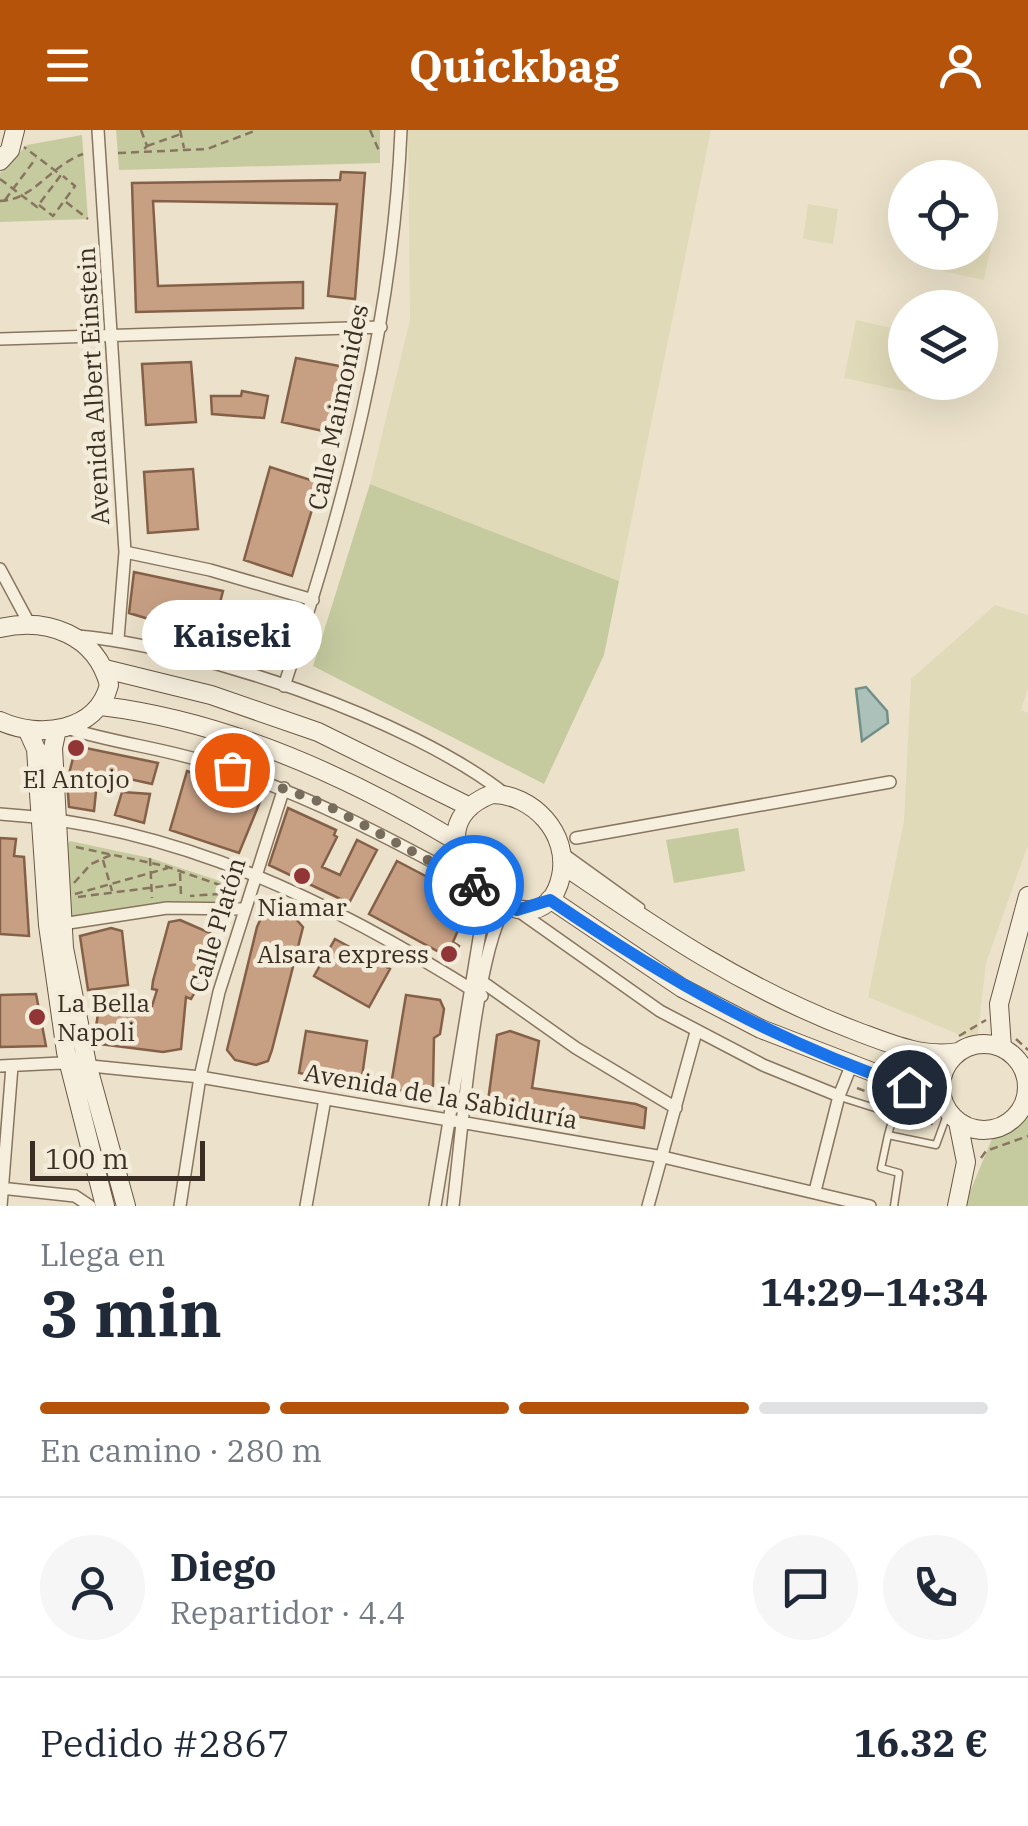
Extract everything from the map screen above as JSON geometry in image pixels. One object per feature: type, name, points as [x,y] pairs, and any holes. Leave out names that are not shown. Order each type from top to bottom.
[{"type":"street","name":"Avenida Albert Einstein","points":[[98,130],[125,552],[118,639]]},
{"type":"street","name":"Calle Maimonides","points":[[284,686],[343,499],[381,328],[398,211],[402,130]]},
{"type":"street","points":[[0,161],[20,137]]},
{"type":"street","points":[[0,339],[381,328]]},
{"type":"street","points":[[125,552],[210,570],[313,600]]},
{"type":"street","points":[[0,569],[30,624]]},
{"type":"street","points":[[0,628],[30,624],[75,636],[118,639],[284,686],[404,736],[479,775],[505,794]]},
{"type":"street","points":[[75,636],[105,670],[109,685],[101,706],[62,728],[53,748],[48,925],[105,1206]]},
{"type":"street","points":[[105,670],[210,695],[318,732],[470,807]]},
{"type":"street","points":[[101,706],[218,732],[304,763],[377,795],[458,842]]},
{"type":"street","points":[[1,723],[62,728],[206,761],[323,803],[512,908],[579,957],[696,1032],[838,1096]]},
{"type":"street","points":[[27,728],[36,750],[49,819],[78,1064],[126,1206]]},
{"type":"street","points":[[567,851],[890,782]]},
{"type":"street","name":"Calle Platón","points":[[180,1206],[200,1077],[244,909],[284,788]]},
{"type":"street","points":[[453,1206],[479,989],[481,891],[464,867],[458,829],[480,798],[505,794],[518,797],[544,816],[567,851],[707,962],[798,1008],[932,1057],[960,1046],[1006,1040]]},
{"type":"street","points":[[0,814],[155,839],[255,873],[353,920],[479,989],[676,1108]]},
{"type":"street","points":[[550,900],[567,851]]},
{"type":"street","points":[[957,1206],[966,1162],[992,1130],[1022,1120],[1028,1088],[1026,1073],[1006,1040],[999,1005],[1028,896]]},
{"type":"street","points":[[435,1206],[450,1120],[492,938],[512,908],[550,900],[682,988],[761,1030],[878,1076],[992,1130]]},
{"type":"street","points":[[62,924],[167,908],[244,909]]},
{"type":"street","points":[[966,1162],[949,1111],[947,1065],[999,1005]]},
{"type":"street","points":[[648,1206],[696,1032]]},
{"type":"street","name":"Avenida de la Sabiduría","points":[[6,1066],[78,1064],[200,1077],[663,1157],[870,1206]]},
{"type":"street","points":[[1,1206],[6,1066]]},
{"type":"street","points":[[815,1191],[838,1096],[851,1066]]},
{"type":"street","points":[[306,1206],[325,1099]]},
{"type":"street","points":[[1,1188],[75,1196],[90,1206]]},
{"type":"lane","points":[[878,1076],[894,1114],[882,1168],[899,1173],[894,1206]]},
{"type":"lane","points":[[838,1096],[894,1114]]},
{"type":"lane","points":[[888,1135],[936,1145],[949,1111]]},
{"type":"path","points":[[141,130],[147,146]]},
{"type":"path","points":[[118,154],[185,151],[226,144],[257,130]]},
{"type":"path","points":[[370,130],[380,153]]},
{"type":"path","points":[[140,153],[180,132],[185,151]]},
{"type":"path","points":[[0,180],[53,216],[76,186],[37,157],[20,137]]},
{"type":"path","points":[[2,201],[23,197],[52,169],[83,154]]},
{"type":"path","points":[[2,201],[37,157]]},
{"type":"path","points":[[39,205],[61,175]]},
{"type":"path","points":[[64,201],[88,219]]},
{"type":"path","points":[[72,846],[150,861],[220,885],[218,894],[152,898]]},
{"type":"path","points":[[73,865],[73,884],[90,864],[112,854]]},
{"type":"path","points":[[103,859],[112,892]]},
{"type":"path","points":[[150,861],[152,905]]},
{"type":"path","points":[[170,868],[74,896],[180,884]]},
{"type":"path","points":[[180,871],[181,896]]},
{"type":"path","points":[[960,1046],[984,1024],[992,1002],[999,1005]]},
{"type":"path","points":[[1006,1040],[1028,1050]]},
{"type":"shaded area","points":[[408,130],[711,130],[619,581],[370,484],[410,320]]},
{"type":"shaded area","points":[[808,204],[838,209],[833,244],[803,239]]},
{"type":"shaded area","points":[[939,270],[986,270],[984,280]]},
{"type":"shaded area","points":[[856,320],[888,327],[888,387],[844,378]]},
{"type":"shaded area","points":[[995,605],[1028,615],[1028,688],[1021,710],[1028,713],[1028,845],[986,963],[977,1042],[868,997],[904,821],[911,679]]},
{"type":"green space","points":[[116,130],[380,130],[380,163],[119,170]]},
{"type":"green space","points":[[82,135],[88,219],[0,222],[0,173],[27,145]]},
{"type":"green space","points":[[370,484],[619,581],[604,655],[544,784],[313,666]]},
{"type":"green space","points":[[738,828],[745,871],[674,883],[666,840]]},
{"type":"green space","points":[[70,841],[150,858],[232,885],[227,902],[148,905],[69,918],[66,845]]},
{"type":"green space","points":[[1028,1082],[1028,1206],[964,1206],[994,1134]]},
{"type":"water","points":[[866,687],[887,711],[888,723],[862,741],[856,689]]},
{"type":"building","points":[[341,172],[365,173],[355,299],[328,296],[337,204],[153,201],[158,286],[303,282],[303,308],[136,312],[132,183],[340,180]]},
{"type":"building","points":[[296,358],[345,367],[332,433],[282,422]]},
{"type":"building","points":[[191,362],[196,422],[146,425],[142,364]]},
{"type":"building","points":[[242,391],[268,396],[264,418],[212,414],[211,396],[241,396]]},
{"type":"building","points":[[270,467],[320,483],[292,576],[244,560]]},
{"type":"building","points":[[193,469],[198,529],[148,533],[144,472]]},
{"type":"building","points":[[134,572],[223,591],[211,638],[129,613]]},
{"type":"building","points":[[76,746],[158,763],[152,784],[98,772],[94,811],[69,807],[67,782]]},
{"type":"building","points":[[187,771],[262,797],[239,853],[170,830]]},
{"type":"building","points":[[122,792],[150,794],[144,823],[115,815]]},
{"type":"building","points":[[288,808],[336,830],[337,837],[322,867],[340,875],[357,840],[377,850],[349,903],[269,865]]},
{"type":"building","points":[[0,838],[16,839],[14,856],[24,857],[29,936],[0,934]]},
{"type":"building","points":[[397,861],[433,880],[435,891],[459,904],[459,928],[453,942],[459,946],[452,959],[369,914]]},
{"type":"building","points":[[274,912],[294,917],[303,927],[272,1050],[268,1061],[256,1065],[235,1060],[227,1050],[257,927],[262,916]]},
{"type":"building","points":[[180,920],[210,933],[195,992],[191,999],[186,997],[181,1049],[163,1052],[100,1044],[95,1033],[100,1001],[152,1006],[157,990],[152,989],[153,981],[169,922]]},
{"type":"building","points":[[111,928],[122,931],[128,985],[88,990],[80,936]]},
{"type":"building","points":[[335,939],[390,969],[369,1007],[314,976]]},
{"type":"building","points":[[36,994],[46,1046],[0,1047],[0,995]]},
{"type":"building","points":[[406,995],[440,1000],[444,1009],[440,1034],[434,1038],[433,1086],[425,1094],[392,1089],[391,1085]]},
{"type":"building","points":[[306,1031],[367,1041],[361,1084],[299,1073]]},
{"type":"building","points":[[510,1031],[539,1041],[532,1088],[636,1104],[646,1108],[644,1128],[488,1101],[497,1035]]},
{"type":"way so far","points":[[232,770],[323,803],[474,885]]},
{"type":"place","name":"El Antojo","points":[[76,748]]},
{"type":"place","name":"Kaiseki","points":[[232,770]]},
{"type":"place","name":"Niamar","points":[[302,876]]},
{"type":"place","name":"Alsara express","points":[[449,954]]},
{"type":"place","name":"La Bella Napoli","points":[[37,1017]]},
{"type":"route","points":[[474,885],[486,896],[517,910],[550,900],[682,988],[761,1030],[909,1087]]}]
